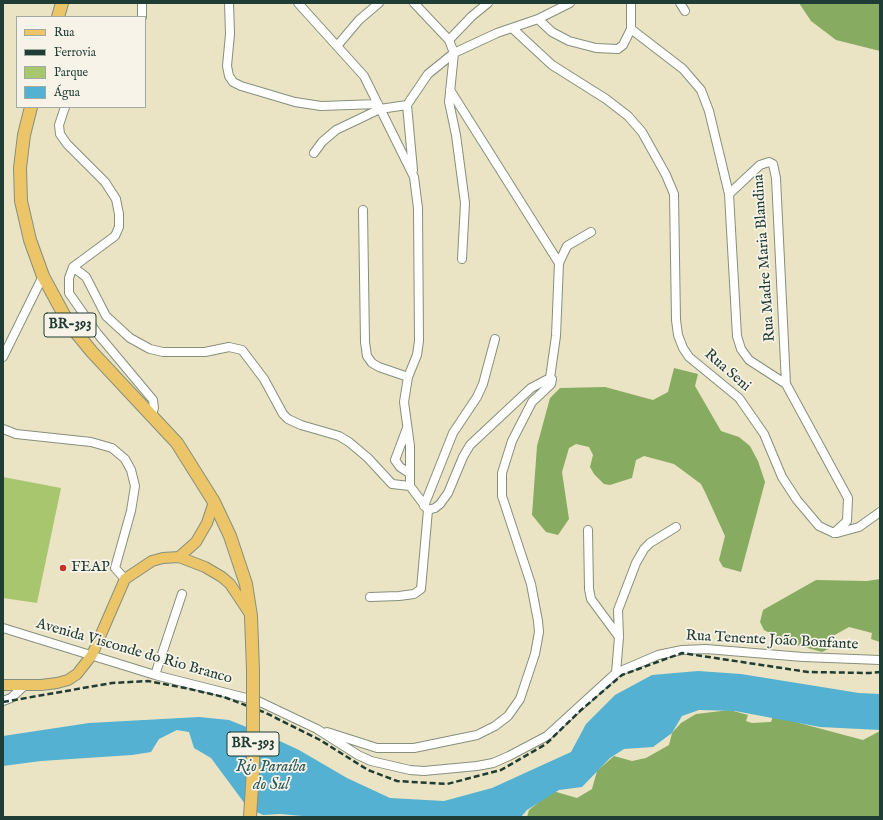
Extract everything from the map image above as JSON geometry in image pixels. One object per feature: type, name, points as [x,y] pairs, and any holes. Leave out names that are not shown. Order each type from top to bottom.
[{"type":"highway","points":[[58,16],[62,3]]},
{"type":"highway","name":"BR-393","points":[[32,108],[24,135],[20,168],[21,201],[30,240],[42,276],[69,324],[92,352],[177,443],[214,502],[239,557],[246,584],[251,616],[254,670],[253,770],[250,817]]},
{"type":"main road","points":[[179,557],[196,542],[206,523],[214,502]]},
{"type":"main road","points":[[3,685],[24,686],[57,683],[68,680],[77,674],[92,655],[125,579],[152,561],[163,558],[179,557],[205,567],[222,577],[230,584],[251,616]]},
{"type":"street","points":[[142,3],[142,16]]},
{"type":"street","points":[[229,3],[230,34],[227,66],[229,76],[233,82],[295,102],[321,106],[379,107],[407,104]]},
{"type":"street","points":[[298,3],[364,76],[414,177]]},
{"type":"street","points":[[337,46],[364,15],[379,3]]},
{"type":"street","points":[[414,3],[449,40],[454,53],[449,107],[457,141],[466,203],[462,259]]},
{"type":"street","points":[[449,40],[472,16],[488,3]]},
{"type":"street","points":[[426,508],[410,486],[410,453],[404,402],[408,377],[417,355],[419,341],[418,208],[407,104],[428,74],[454,53],[512,28],[538,19],[570,3]]},
{"type":"street","points":[[538,19],[552,32],[569,41],[608,50],[618,49],[623,45],[631,29],[631,3]]},
{"type":"street","name":"Rua Seni","points":[[512,28],[552,65],[606,99],[628,116],[642,132],[671,185],[674,194],[676,225],[676,320],[678,335],[683,348],[689,356],[739,398],[764,434],[782,477],[797,500],[819,526],[834,533]]},
{"type":"street","name":"Rua Madre Maria Blandina","points":[[631,29],[683,69],[701,90],[708,111],[729,194],[737,336],[741,349],[749,360],[786,384]]},
{"type":"street","points":[[450,90],[558,263]]},
{"type":"street","points":[[314,153],[322,142],[336,130],[379,107]]},
{"type":"street","points":[[65,108],[59,125],[60,134],[66,144],[105,182],[116,199],[120,227],[115,236],[73,267],[68,286],[71,297],[97,333],[153,400],[154,408],[152,415]]},
{"type":"street","name":"Rua Madre Maria Blandina","points":[[729,194],[760,164],[769,162],[773,164],[776,186],[786,384],[848,498],[847,521],[834,533]]},
{"type":"street","points":[[363,210],[365,342],[367,356],[372,363],[379,367],[408,377]]},
{"type":"street","points":[[317,729],[378,748],[414,748],[477,735],[495,726],[508,716],[520,699],[535,654],[539,632],[531,584],[502,496],[501,479],[504,461],[512,441],[532,402],[552,382],[550,378],[556,336],[558,263],[567,246],[590,232]]},
{"type":"street","points":[[73,267],[86,277],[106,316],[130,338],[150,349],[163,352],[205,352],[229,347],[242,350],[264,379],[283,414],[288,419],[301,425],[339,436],[349,442],[368,458],[392,484],[410,486]]},
{"type":"street","points":[[3,358],[42,276]]},
{"type":"street","points":[[370,597],[414,594],[421,589],[426,508],[453,433],[477,398],[483,384],[495,339]]},
{"type":"street","points":[[426,508],[435,508],[448,494],[463,457],[470,445],[525,392],[550,378]]},
{"type":"street","points":[[407,427],[396,460],[400,467],[409,473]]},
{"type":"street","points":[[3,429],[16,434],[91,442],[112,448],[125,459],[132,470],[135,486],[131,511],[115,568],[125,579]]},
{"type":"street","points":[[834,533],[859,527],[880,512]]},
{"type":"street","points":[[616,673],[620,602],[639,555],[650,543],[676,527]]},
{"type":"street","points":[[588,530],[589,589],[591,599],[619,637]]},
{"type":"street","points":[[154,675],[182,594]]},
{"type":"street","name":"Avenida Visconde do Rio Branco","points":[[3,628],[154,675],[258,702]]},
{"type":"street","name":"Rua Tenente João Bonfante","points":[[258,702],[317,729],[358,755],[371,761],[395,767],[424,771],[477,766],[493,763],[509,756],[547,736],[616,673],[658,655],[682,650],[728,650],[851,660],[880,660]]},
{"type":"street","points":[[3,701],[11,698],[24,686]]},
{"type":"green space","points":[[799,3],[880,3],[880,51],[836,40],[811,21]]},
{"type":"green space","points":[[674,368],[698,374],[695,386],[721,431],[739,437],[750,446],[758,461],[765,482],[741,572],[723,567],[719,560],[725,536],[705,492],[701,484],[674,464],[644,456],[636,460],[632,478],[610,485],[604,484],[594,474],[590,467],[593,455],[589,447],[576,444],[569,448],[562,472],[569,519],[558,535],[546,532],[532,515],[537,446],[550,398],[560,388],[605,387],[653,400],[668,392]]},
{"type":"green space","points":[[3,477],[61,488],[37,603],[3,598]]},
{"type":"green space","points":[[880,579],[880,642],[871,639],[872,633],[849,627],[833,636],[830,648],[822,652],[786,642],[764,630],[760,622],[763,610],[816,580],[867,581]]},
{"type":"green space","points":[[730,710],[748,715],[746,721],[752,723],[771,722],[773,716],[863,740],[880,731],[880,816],[527,817],[529,810],[553,791],[577,798],[592,789],[597,771],[614,756],[632,761],[646,758],[669,745],[672,733],[681,723],[696,714]]},
{"type":"water","name":"Rio Paraíba do Sul","points":[[698,671],[741,674],[859,693],[880,694],[880,730],[820,727],[735,711],[699,710],[682,716],[672,733],[653,747],[624,749],[610,758],[582,787],[559,790],[527,810],[521,817],[314,817],[280,814],[263,815],[248,808],[211,758],[194,748],[189,732],[177,730],[159,739],[151,752],[132,755],[41,761],[3,766],[3,736],[89,723],[199,717],[229,720],[269,736],[299,750],[347,778],[390,798],[444,801],[492,788],[571,752],[586,724],[615,695],[652,675]]},
{"type":"railway","points":[[3,702],[112,683],[148,681],[224,697],[266,713],[320,740],[368,770],[397,781],[447,784],[501,770],[546,744],[581,710],[622,675],[682,653],[808,672],[880,672]]},
{"type":"place","name":"FEAP","points":[[63,568]]}]
